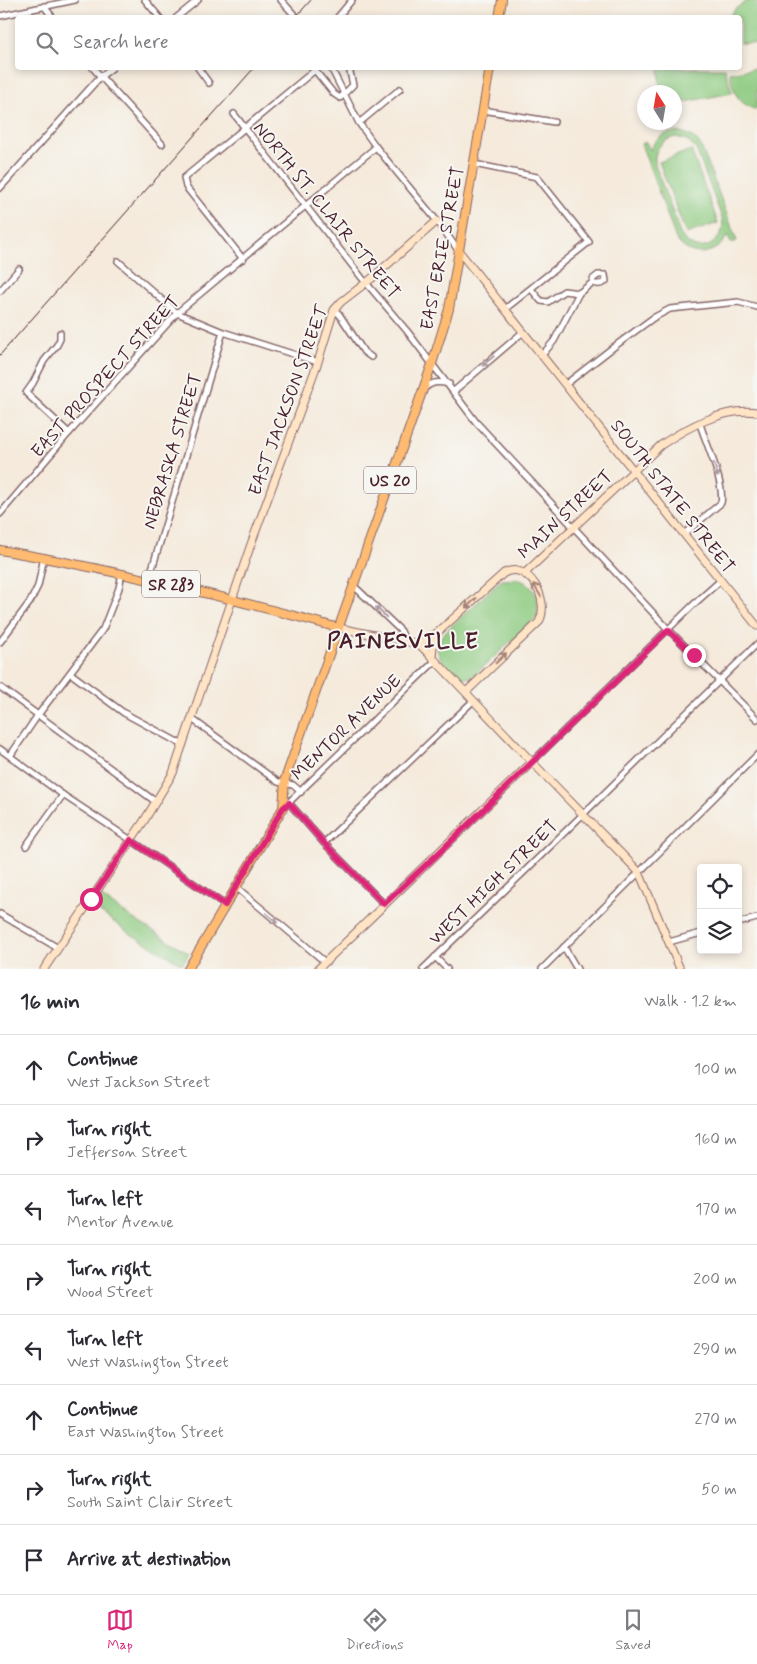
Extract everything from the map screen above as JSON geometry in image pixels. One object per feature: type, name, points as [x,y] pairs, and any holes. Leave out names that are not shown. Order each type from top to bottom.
[{"type":"main road","points":[[500,15],[502,0]]},
{"type":"main road","name":"EAST ERIE STREET","points":[[339,628],[432,364],[449,309],[490,70]]},
{"type":"main road","name":"SR 283","points":[[0,550],[44,557],[149,579],[233,599],[339,628]]},
{"type":"main road","name":"US 20","points":[[286,806],[285,779],[339,628]]},
{"type":"main road","name":"MENTOR AVENUE","points":[[188,969],[235,886],[286,806]]},
{"type":"street","points":[[0,16],[75,0]]},
{"type":"street","points":[[145,0],[158,15]]},
{"type":"street","points":[[180,15],[198,0]]},
{"type":"street","points":[[281,0],[294,15]]},
{"type":"street","points":[[340,15],[352,0]]},
{"type":"street","points":[[44,6],[51,15]]},
{"type":"street","points":[[95,70],[162,144]]},
{"type":"street","points":[[0,188],[100,77],[109,70]]},
{"type":"street","points":[[200,70],[209,82]]},
{"type":"street","points":[[242,259],[186,187],[184,178],[313,70]]},
{"type":"street","points":[[315,70],[334,94],[340,98],[353,85],[349,70]]},
{"type":"street","points":[[332,70],[358,123],[438,221],[458,250]]},
{"type":"street","points":[[358,123],[400,89]]},
{"type":"street","points":[[483,110],[554,122]]},
{"type":"street","name":"NORTH ST. CLAIR STREET","points":[[234,114],[305,206],[449,384],[480,427],[668,630],[757,719]]},
{"type":"street","name":"EAST PROSPECT STREET","points":[[0,514],[69,433],[177,313],[376,147]]},
{"type":"street","points":[[474,164],[537,177],[589,242],[505,309]]},
{"type":"street","name":"EAST JACKSON STREET","points":[[44,969],[131,840],[173,773],[250,547],[318,362],[334,310],[341,302],[438,221]]},
{"type":"street","name":"SOUTH STATE STREET","points":[[458,250],[757,626]]},
{"type":"street","points":[[118,261],[177,313],[223,332],[318,362]]},
{"type":"street","points":[[0,291],[20,268]]},
{"type":"street","points":[[542,355],[554,340],[579,293],[592,284]]},
{"type":"street","points":[[531,289],[541,301],[548,302],[564,291],[579,293]]},
{"type":"street","points":[[566,384],[614,346],[653,318],[670,309],[724,302],[738,302],[757,307]]},
{"type":"street","points":[[334,310],[339,314],[364,352],[371,357]]},
{"type":"street","name":"NEBRASKA STREET","points":[[149,579],[223,332]]},
{"type":"street","points":[[454,391],[523,332]]},
{"type":"street","points":[[60,333],[57,345],[44,361],[34,383],[26,393],[69,433]]},
{"type":"street","points":[[423,390],[431,383],[449,384]]},
{"type":"street","name":"MAIN STREET","points":[[524,574],[661,444],[726,413],[757,412]]},
{"type":"street","points":[[684,534],[721,503],[723,496],[716,469],[700,424]]},
{"type":"street","points":[[0,642],[30,602],[38,586],[44,557]]},
{"type":"street","points":[[419,644],[438,632],[504,573],[513,570],[524,574],[539,592],[544,610],[539,622],[466,692]]},
{"type":"street","points":[[10,756],[38,715],[103,629],[119,588],[122,573]]},
{"type":"street","points":[[318,969],[721,580]]},
{"type":"street","points":[[353,585],[401,631],[405,641]]},
{"type":"street","points":[[339,628],[419,644],[639,872],[680,969]]},
{"type":"street","points":[[433,659],[434,640],[438,632]]},
{"type":"street","name":"WEST HIGH STREET","points":[[423,969],[757,644]]},
{"type":"street","name":"MENTOR AVENUE","points":[[286,806],[433,659]]},
{"type":"street","points":[[70,673],[124,713],[183,745]]},
{"type":"street","points":[[0,687],[156,802]]},
{"type":"street","points":[[324,843],[473,701]]},
{"type":"street","points":[[192,719],[278,782],[284,785],[292,785],[301,792]]},
{"type":"street","points":[[0,749],[63,795],[225,905]]},
{"type":"street","points":[[542,969],[757,755]]},
{"type":"street","points":[[26,846],[63,795]]},
{"type":"street","points":[[286,806],[384,904]]},
{"type":"street","points":[[235,886],[325,962]]},
{"type":"street","points":[[0,914],[58,948]]},
{"type":"street","points":[[742,922],[757,918]]},
{"type":"street","points":[[670,942],[697,934]]},
{"type":"street","points":[[564,947],[577,969]]},
{"type":"street","points":[[435,957],[447,969]]},
{"type":"green space","points":[[748,0],[757,0],[757,44],[742,43],[742,15],[730,15],[735,9]]},
{"type":"green space","points":[[757,68],[757,110],[745,104],[737,96],[732,86],[730,73]]},
{"type":"green space","points":[[659,70],[726,70],[732,93],[682,103],[682,85],[660,85]]},
{"type":"green space","points":[[675,132],[687,134],[701,146],[737,241],[731,243],[728,235],[717,247],[703,253],[688,250],[676,239],[641,144],[646,142],[650,150],[660,137]],"holes":[[[676,137],[686,140],[696,149],[722,218],[723,226],[717,240],[705,247],[690,245],[681,235],[655,162],[656,152],[666,141]]]},
{"type":"green space","points":[[691,150],[718,223],[686,234],[659,162]]},
{"type":"green space","points":[[517,579],[532,588],[535,593],[538,604],[537,617],[476,674],[465,678],[457,675],[443,662],[438,652],[438,644],[443,634],[502,580]]},
{"type":"green space","points":[[100,896],[189,953],[182,964],[129,933],[93,907]]},
{"type":"railway","points":[[298,15],[311,0]]},
{"type":"railway","points":[[0,355],[252,70]]},
{"type":"district","name":"PAINESVILLE","points":[[403,640]]},
{"type":"route","points":[[91,899],[131,840],[225,905],[283,808],[289,803],[324,843],[384,904],[668,630],[694,655]]}]
